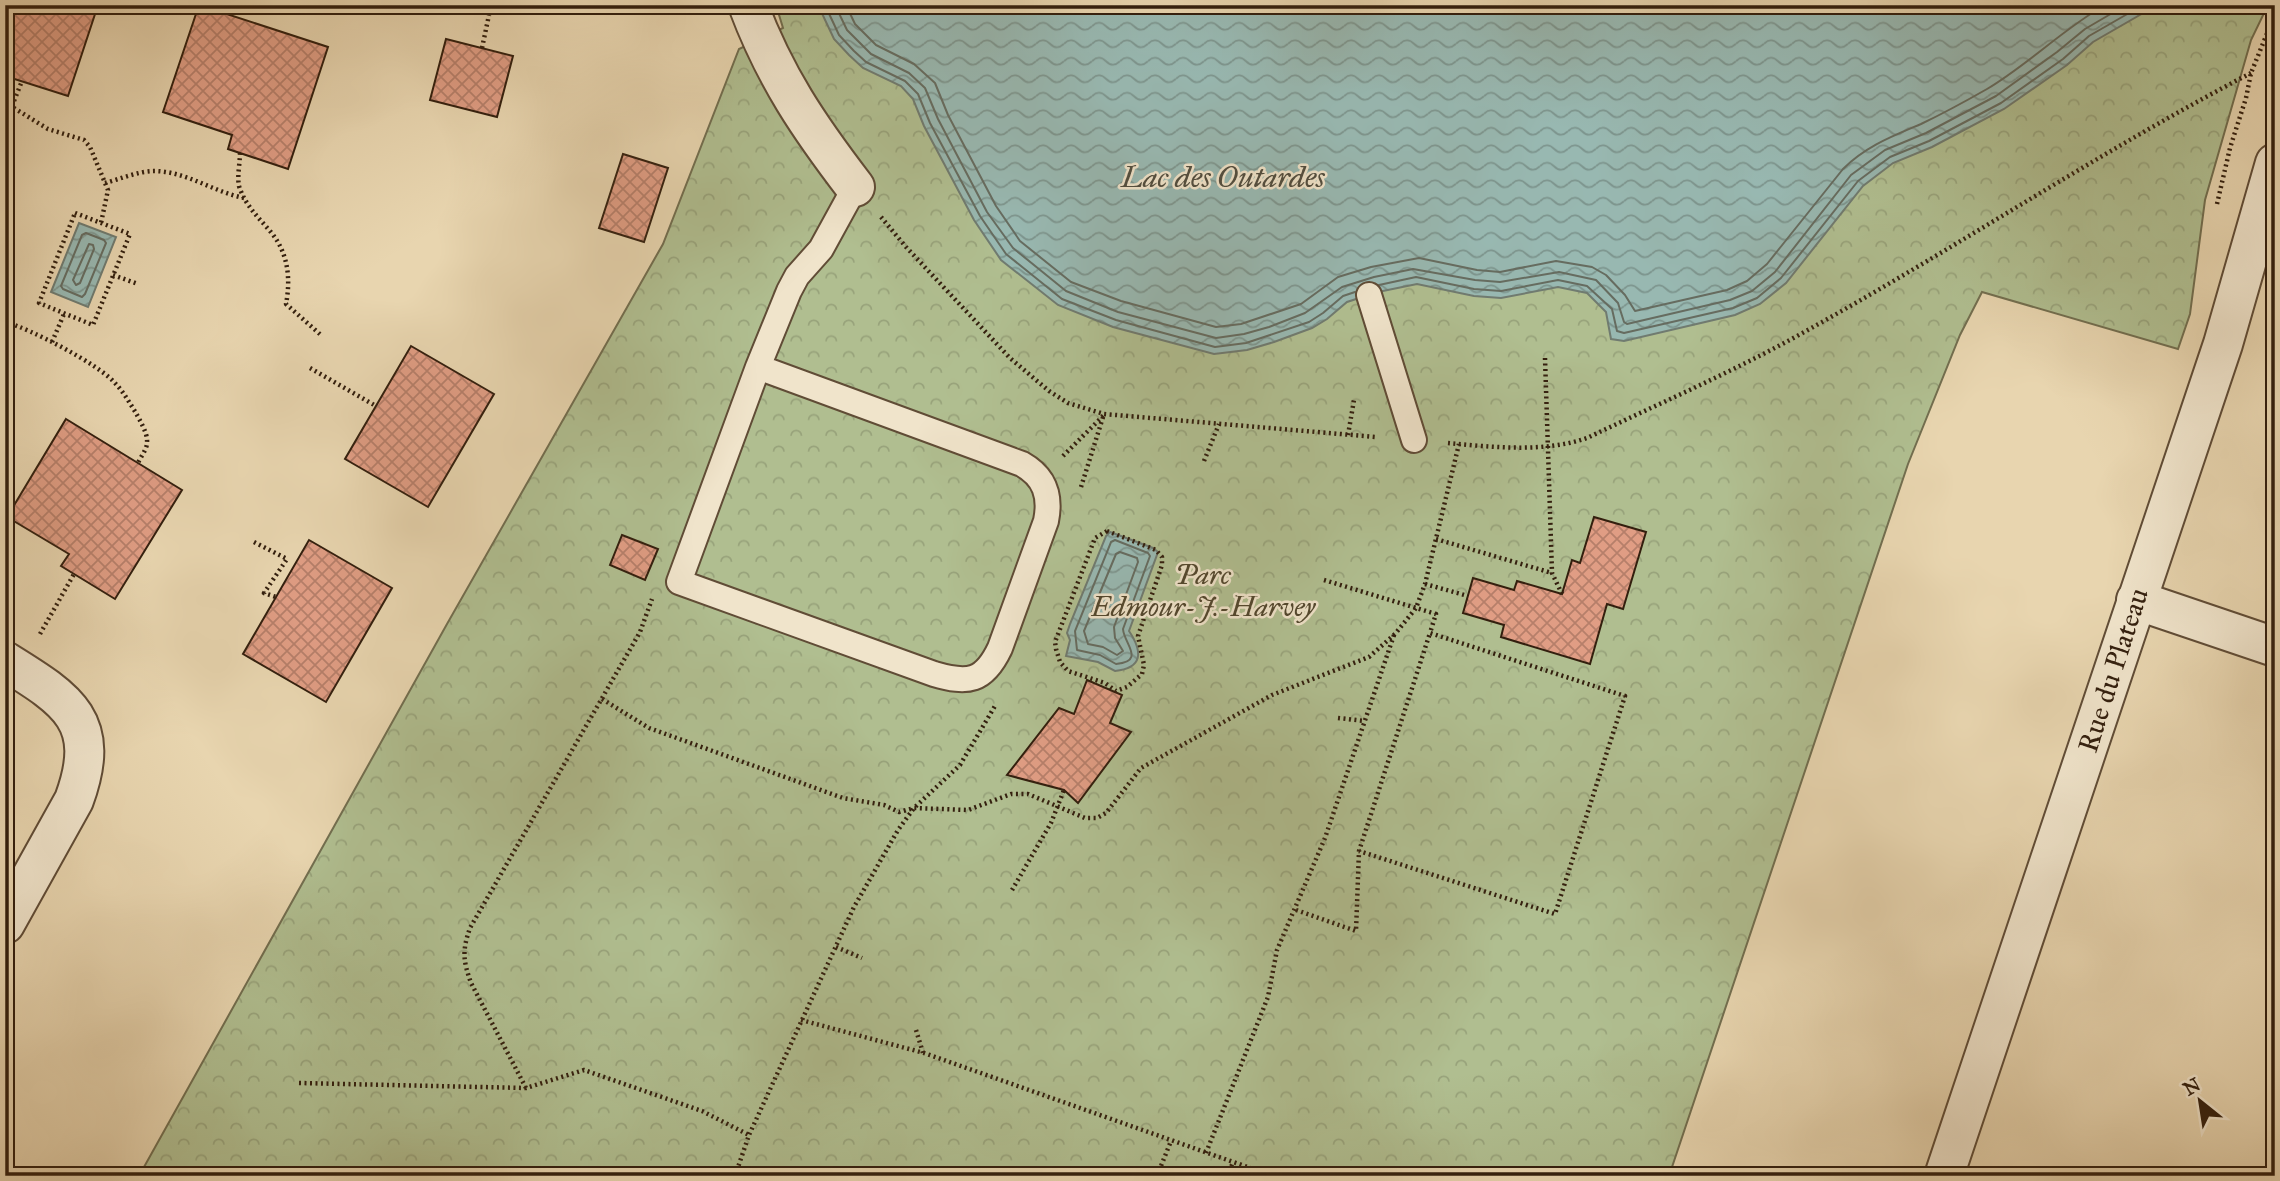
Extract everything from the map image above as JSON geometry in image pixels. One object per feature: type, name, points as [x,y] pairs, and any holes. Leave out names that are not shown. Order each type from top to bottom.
[{"type":"street","points":[[748,5],[758,34],[787,91],[811,129],[855,187]]},
{"type":"street","name":"Rue du Plateau","points":[[1944,1176],[2223,344],[2275,163]]},
{"type":"street","points":[[2136,600],[2275,647]]},
{"type":"street","points":[[5,924],[74,800],[86,758],[80,723],[72,710],[60,698],[12,666]]},
{"type":"lane","points":[[758,367],[1022,464],[1039,478],[1049,506],[1046,521],[1000,648],[984,672],[972,679],[960,681],[678,582],[758,367],[793,284],[821,249],[855,187]]},
{"type":"lane","points":[[1369,295],[1414,440]]},
{"type":"path","points":[[482,48],[489,15]]},
{"type":"path","points":[[855,187],[906,247],[1010,358],[1049,391],[1068,403],[1104,414],[1459,444],[1549,446],[1587,438],[1807,331],[2014,208],[2251,73]]},
{"type":"path","points":[[22,81],[14,101],[7,106],[48,129],[84,139],[90,147],[108,190],[101,223]]},
{"type":"path","points":[[240,153],[238,183],[244,198],[254,214],[272,233],[286,261],[289,285],[286,304],[322,336]]},
{"type":"path","points":[[105,183],[152,170],[179,176],[228,195],[244,198]]},
{"type":"path","points":[[75,214],[130,234],[114,275],[93,325],[39,303],[75,214]]},
{"type":"path","points":[[114,275],[138,284]]},
{"type":"path","points":[[51,342],[64,314]]},
{"type":"path","points":[[5,322],[51,342],[101,370],[113,380],[143,425],[147,444],[138,463]]},
{"type":"path","points":[[1545,358],[1552,573],[1562,594]]},
{"type":"path","points":[[310,368],[376,406]]},
{"type":"path","points":[[1348,435],[1354,400]]},
{"type":"path","points":[[1055,464],[1104,414]]},
{"type":"path","points":[[1079,492],[1104,414]]},
{"type":"path","points":[[1203,461],[1219,424]]},
{"type":"path","points":[[602,699],[649,728],[843,797],[884,805],[899,812],[914,808],[968,810],[1011,794],[1028,794],[1085,818],[1097,818],[1107,813],[1141,768],[1272,695],[1369,657],[1395,634],[1416,608],[1425,584],[1459,444]]},
{"type":"path","points":[[1107,531],[1156,550],[1162,557],[1162,565],[1138,636],[1144,665],[1142,674],[1127,687],[1116,691],[1105,686],[1068,671],[1060,662],[1055,642],[1094,538],[1107,531]]},
{"type":"path","points":[[1436,539],[1552,573]]},
{"type":"path","points":[[254,542],[287,559],[264,593],[276,597]]},
{"type":"path","points":[[12,666],[74,574]]},
{"type":"path","points":[[1296,910],[1356,931],[1359,851],[1436,614],[1324,580]]},
{"type":"path","points":[[526,1088],[471,983],[464,965],[463,948],[470,929],[640,632],[659,581],[678,582]]},
{"type":"path","points":[[1425,584],[1468,596]]},
{"type":"path","points":[[1359,851],[1555,914],[1625,696],[1430,633]]},
{"type":"path","points":[[1206,1153],[1268,997],[1277,950],[1325,838],[1395,634]]},
{"type":"path","points":[[735,1176],[749,1135],[854,907],[898,830],[914,808],[960,765],[996,704]]},
{"type":"path","points":[[1338,718],[1365,721]]},
{"type":"path","points":[[1012,890],[1051,822],[1064,790]]},
{"type":"path","points":[[836,947],[862,958]]},
{"type":"path","points":[[801,1020],[924,1054],[1273,1176]]},
{"type":"path","points":[[916,1030],[924,1054]]},
{"type":"path","points":[[299,1083],[526,1088],[584,1070],[702,1111],[749,1135]]},
{"type":"path","points":[[1157,1176],[1171,1140]]},
{"type":"path","points":[[1226,1176],[1233,1163]]},
{"type":"green space","name":"Parc Edmour-J.-Harvey","points":[[776,5],[2268,5],[2251,40],[2205,200],[2190,314],[2178,349],[1982,292],[1960,335],[1908,464],[1669,1176],[139,1176],[663,244],[739,49],[783,28]]},
{"type":"water","name":"Lac des Outardes","points":[[818,5],[2157,5],[2093,42],[2067,65],[2004,109],[1932,147],[1893,163],[1863,186],[1786,283],[1760,304],[1735,315],[1624,341],[1611,339],[1606,312],[1587,293],[1558,287],[1501,298],[1474,296],[1417,284],[1347,302],[1312,328],[1274,342],[1247,350],[1214,354],[1113,327],[1058,305],[1001,260],[974,220],[924,126],[913,99],[901,86],[863,68],[849,55],[834,39]]},
{"type":"water","points":[[79,223],[116,237],[88,307],[51,292]]},
{"type":"water","points":[[1110,532],[1158,552],[1129,631],[1137,646],[1138,658],[1131,666],[1115,671],[1098,662],[1066,656],[1070,624]]},
{"type":"building","points":[[5,5],[98,5],[68,96],[5,76]]},
{"type":"building","points":[[199,5],[328,47],[288,169],[228,149],[232,135],[163,112]]},
{"type":"building","points":[[446,39],[513,56],[497,117],[430,100]]},
{"type":"building","points":[[623,154],[668,168],[644,242],[599,228]]},
{"type":"building","points":[[411,346],[494,394],[428,507],[345,459]]},
{"type":"building","points":[[66,419],[182,490],[115,599],[61,566],[69,554],[7,517]]},
{"type":"building","points":[[1594,517],[1646,532],[1623,609],[1607,604],[1590,664],[1501,637],[1504,625],[1463,613],[1473,578],[1514,590],[1517,581],[1562,594],[1572,560],[1580,563]]},
{"type":"building","points":[[622,535],[658,549],[645,580],[610,565]]},
{"type":"building","points":[[309,540],[392,588],[326,702],[243,654]]},
{"type":"building","points":[[1087,680],[1122,695],[1110,723],[1131,732],[1078,803],[1064,790],[1007,775],[1059,708],[1074,714]]}]
